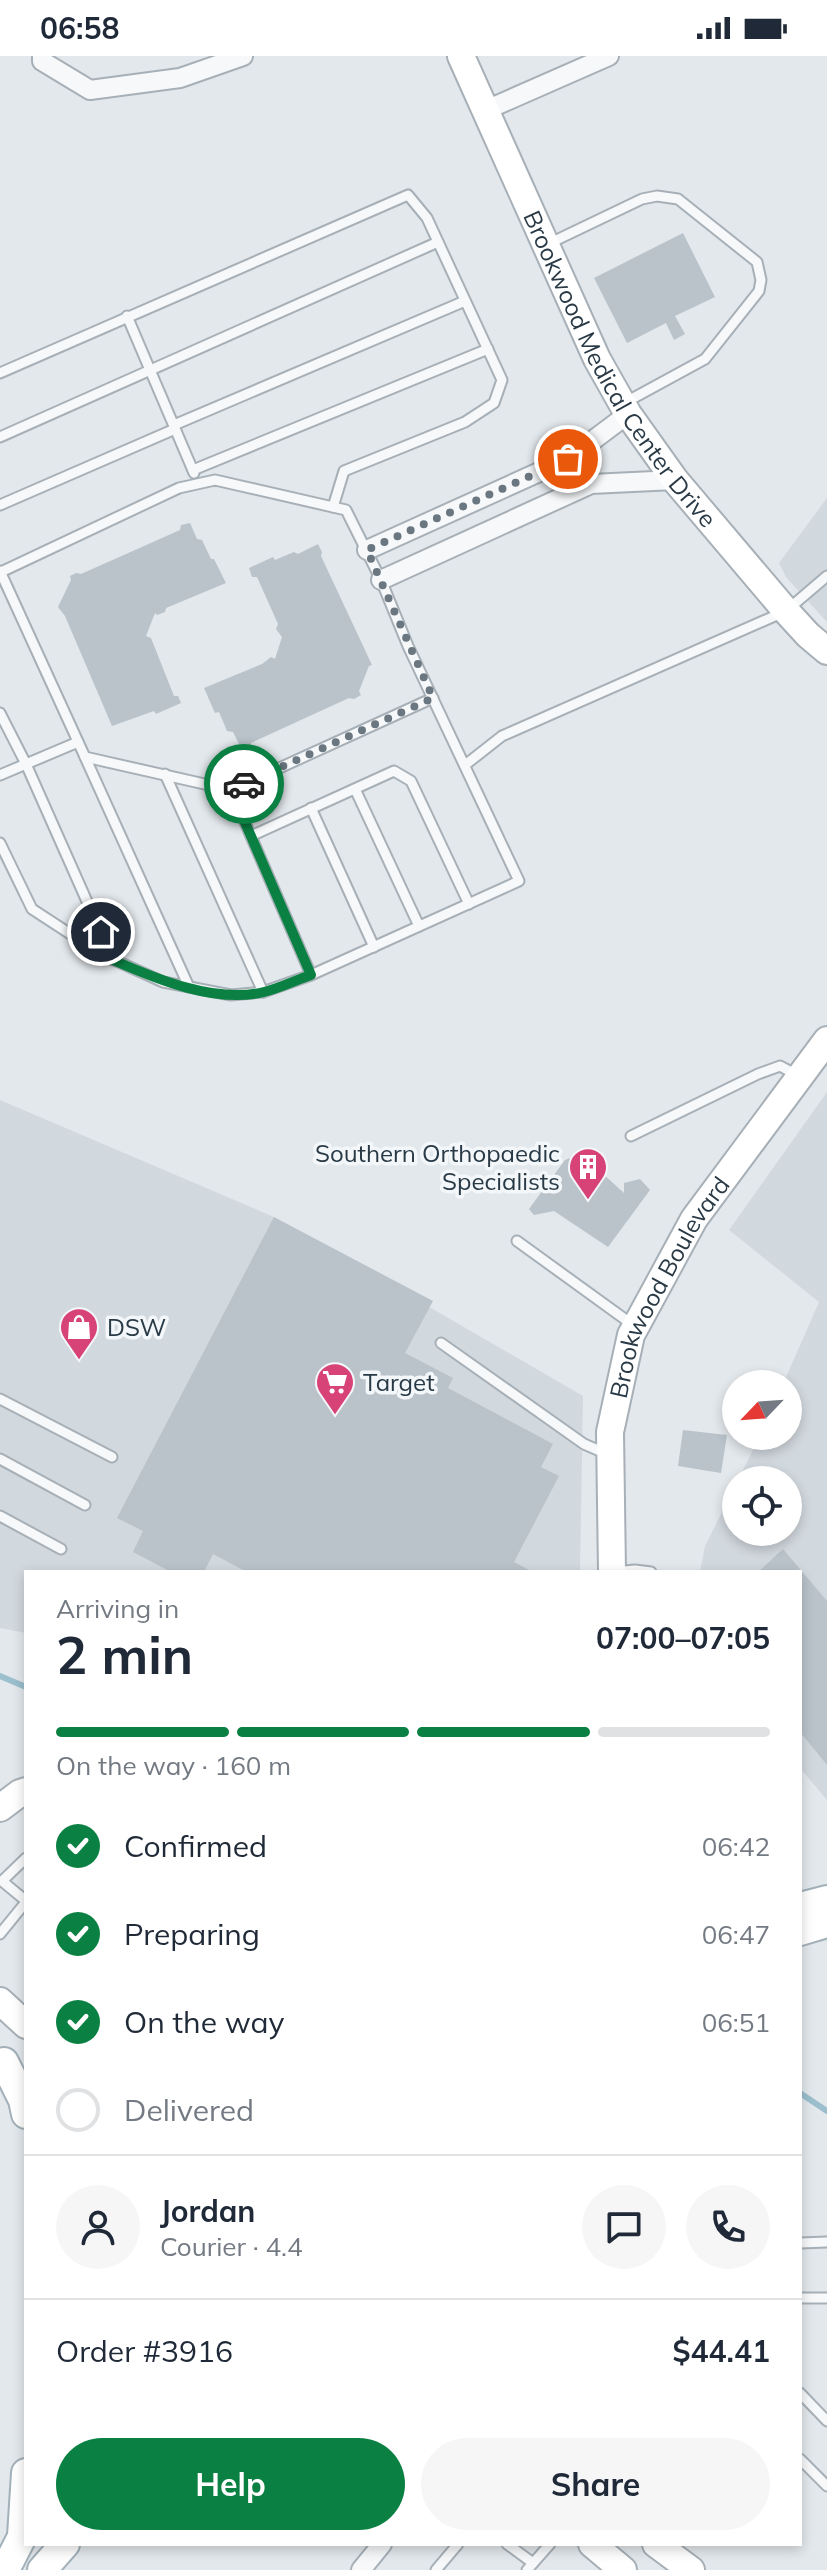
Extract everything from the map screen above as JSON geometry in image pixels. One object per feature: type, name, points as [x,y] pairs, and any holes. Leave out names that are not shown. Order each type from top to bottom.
[{"type":"main road","points":[[809,1922],[827,1900]]},
{"type":"main road","points":[[2,2060],[24,2105]]},
{"type":"main road","points":[[5,2570],[24,2532]]},
{"type":"main road","points":[[41,2570],[53,2546]]},
{"type":"main road","points":[[41,2570],[63,2546]]},
{"type":"street","points":[[42,56],[42,61],[90,90],[180,78],[243,56]]},
{"type":"street","name":"Brookwood Medical Center Drive","points":[[461,56],[597,359],[625,409],[675,480],[786,611],[827,651]]},
{"type":"street","points":[[486,110],[609,56]]},
{"type":"street","points":[[367,550],[568,459],[625,409]]},
{"type":"street","points":[[381,580],[591,484],[675,480]]},
{"type":"street","name":"Brookwood Boulevard","points":[[612,1570],[610,1432],[631,1335],[694,1219],[827,1040]]},
{"type":"street","points":[[0,1808],[24,1792]]},
{"type":"street","points":[[0,2001],[24,2023]]},
{"type":"street","points":[[2,2060],[24,2077]]},
{"type":"street","points":[[361,2570],[380,2546]]},
{"type":"street","points":[[594,2546],[623,2570]]},
{"type":"street","points":[[659,2546],[691,2570]]},
{"type":"lane","points":[[0,373],[408,195],[427,218],[502,380],[494,403],[465,422],[344,471],[333,507]]},
{"type":"lane","points":[[546,245],[642,199],[657,196],[678,199],[757,262],[761,280],[759,291],[705,359],[625,409]]},
{"type":"lane","points":[[0,437],[438,242]]},
{"type":"lane","points":[[0,505],[465,301]]},
{"type":"lane","points":[[127,316],[198,483]]},
{"type":"lane","points":[[193,470],[488,349]]},
{"type":"lane","points":[[0,843],[32,909],[113,960],[163,982],[189,987],[231,995],[263,992],[311,975],[519,881],[346,510],[215,480],[198,483],[179,488],[1,571],[189,987]]},
{"type":"lane","points":[[465,765],[502,736],[786,611],[827,576]]},
{"type":"lane","points":[[85,757],[231,790],[433,698]]},
{"type":"lane","points":[[0,713],[26,764],[113,960]]},
{"type":"lane","points":[[0,775],[78,742]]},
{"type":"lane","points":[[251,836],[394,771],[411,781],[469,904]]},
{"type":"lane","points":[[165,774],[263,992]]},
{"type":"lane","points":[[355,789],[419,926]]},
{"type":"lane","points":[[231,790],[311,975]]},
{"type":"lane","points":[[311,808],[374,947]]},
{"type":"lane","points":[[631,1136],[780,1066],[799,1076]]},
{"type":"lane","points":[[517,1241],[636,1327]]},
{"type":"lane","points":[[441,1343],[584,1444],[610,1455]]},
{"type":"lane","points":[[0,1399],[112,1457]]},
{"type":"lane","points":[[0,1459],[85,1505]]},
{"type":"lane","points":[[0,1516],[61,1549]]},
{"type":"lane","points":[[24,1860],[2,1881],[24,1900]]},
{"type":"lane","points":[[0,1934],[24,1902]]},
{"type":"lane","points":[[802,2243],[827,2242]]},
{"type":"lane","points":[[802,2298],[827,2298]]},
{"type":"lane","points":[[802,2395],[827,2421]]},
{"type":"lane","points":[[802,2461],[827,2486]]},
{"type":"lane","points":[[436,2570],[456,2546]]},
{"type":"lane","points":[[509,2546],[530,2567],[548,2546]]},
{"type":"shaded area","points":[[827,498],[827,622],[786,577],[779,563]]},
{"type":"shaded area","points":[[827,1092],[827,1800],[802,1770],[802,1570],[700,1570],[705,1546],[722,1512],[722,1546],[802,1546],[802,1466],[745,1466],[753,1450],[802,1450],[802,1370],[789,1370],[819,1302],[729,1230]]},
{"type":"shaded area","points":[[0,1100],[274,1217],[583,1396],[580,1570],[24,1570],[24,1633],[0,1628]]},
{"type":"building","points":[[683,233],[715,297],[675,316],[685,334],[674,340],[666,323],[627,343],[594,278]]},
{"type":"building","points":[[190,523],[226,583],[166,608],[165,612],[155,613],[146,636],[151,638],[174,696],[178,696],[181,703],[156,714],[154,711],[112,726],[65,616],[58,607],[70,576],[81,574]]},
{"type":"building","points":[[318,544],[372,665],[359,691],[361,695],[251,743],[250,747],[242,750],[233,732],[227,731],[219,712],[215,713],[204,688],[262,664],[271,657],[275,659],[282,637],[276,629],[278,624],[257,577],[252,577],[249,568],[273,557],[275,560],[294,552],[298,554]]},
{"type":"building","name":"Southern Orthopaedic Specialists","points":[[581,1154],[624,1193],[624,1183],[640,1179],[650,1190],[608,1247],[554,1211],[534,1215],[529,1209],[565,1160]]},
{"type":"building","name":"Target","points":[[274,1217],[433,1301],[405,1353],[453,1378],[448,1388],[553,1444],[541,1467],[559,1476],[514,1562],[529,1570],[243,1570],[213,1554],[205,1570],[167,1570],[133,1552],[143,1531],[117,1518]]},
{"type":"building","points":[[683,1430],[722,1434],[722,1450],[725,1450],[721,1473],[678,1466]]},
{"type":"building","points":[[783,1549],[801,1570],[760,1570]]},
{"type":"building","points":[[802,1571],[827,1601],[827,1765],[802,1734]]},
{"type":"waterway","points":[[0,1676],[24,1686]]},
{"type":"waterway","points":[[802,2094],[827,2111]]},
{"type":"way so far","points":[[244,784],[433,698],[367,550],[568,459]]},
{"type":"place","name":"Southern Orthopaedic Specialists","points":[[588,1201]]},
{"type":"place","name":"DSW","points":[[79,1361]]},
{"type":"place","name":"Target","points":[[335,1416]]},
{"type":"route","points":[[101,932],[113,960],[163,982],[231,995],[263,992],[311,975],[231,790],[244,784]]}]
